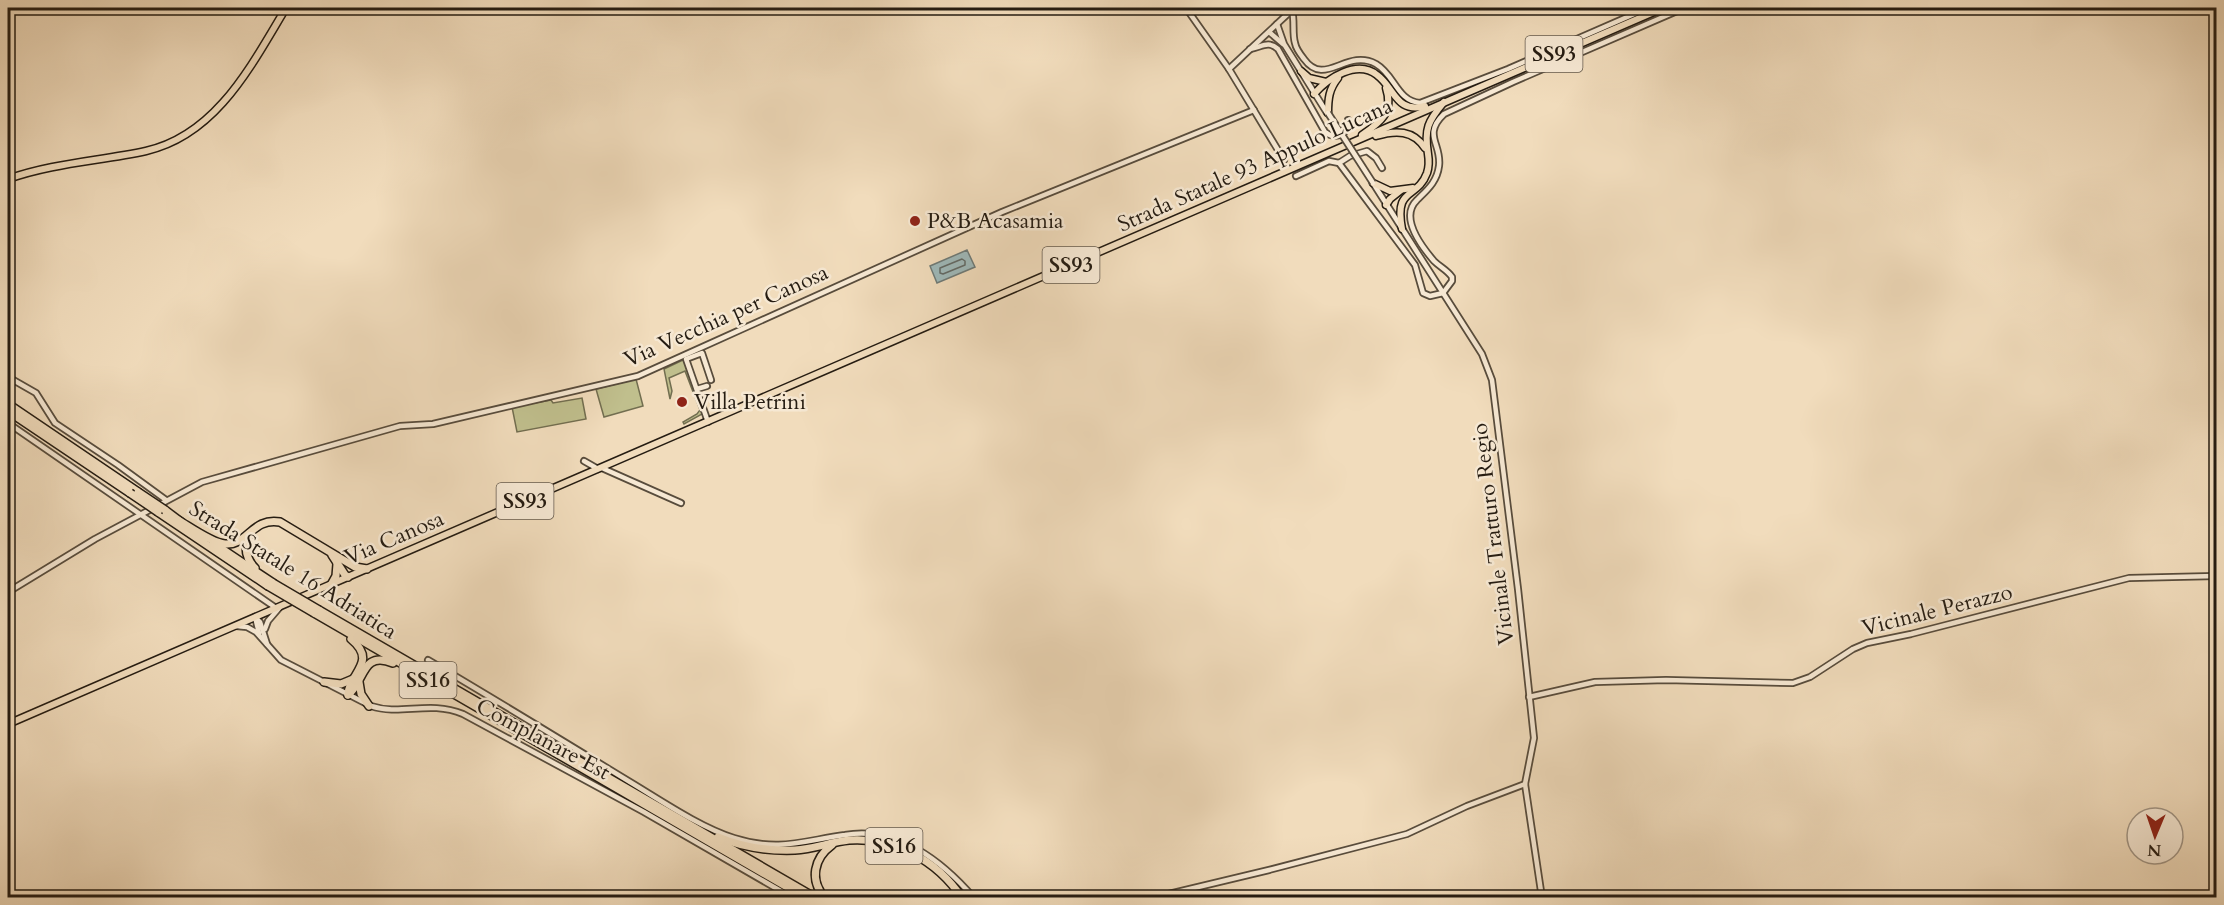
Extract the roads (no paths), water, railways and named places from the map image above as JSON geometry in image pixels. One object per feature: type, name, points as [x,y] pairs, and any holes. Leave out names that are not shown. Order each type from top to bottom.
[{"type":"highway","name":"Strada Statale 16 Adriatica","points":[[8,404],[134,492]]},
{"type":"highway","name":"Strada Statale 16 Adriatica","points":[[8,411],[271,584],[806,897]]},
{"type":"highway","name":"Strada Statale 16 Adriatica","points":[[160,509],[271,584]]},
{"type":"highway","name":"SS16","points":[[178,520],[223,544],[236,543],[263,523],[278,522],[331,553],[347,569],[348,577]]},
{"type":"highway","name":"SS16","points":[[250,532],[246,544],[248,558],[271,584]]},
{"type":"highway","points":[[331,585],[336,574],[338,560],[356,568],[367,569]]},
{"type":"highway","name":"Strada Statale 16 Adriatica","points":[[317,612],[328,621],[439,686],[816,897]]},
{"type":"highway","name":"SS16","points":[[328,621],[360,648],[362,664],[353,691],[348,695]]},
{"type":"highway","name":"SS16","points":[[324,682],[344,684],[357,678],[369,664],[384,661],[439,686]]},
{"type":"highway","name":"SS16","points":[[357,678],[360,692],[369,706]]},
{"type":"highway","name":"SS16","points":[[678,818],[722,839],[759,848],[798,849],[851,840],[874,841],[908,851],[939,871],[962,897]]},
{"type":"highway","name":"SS16","points":[[825,897],[816,883],[816,867],[823,853],[837,842]]},
{"type":"main road","points":[[8,179],[53,166],[152,149],[186,135],[217,109],[239,83],[286,8]]},
{"type":"main road","name":"Strada Statale 93 Appulo Lucana","points":[[795,384],[1446,100],[1663,8]]},
{"type":"main road","points":[[1314,94],[1342,74],[1359,69],[1369,70],[1378,75],[1398,100],[1406,106],[1418,108],[1446,100]]},
{"type":"main road","points":[[1300,71],[1328,85]]},
{"type":"main road","points":[[1347,145],[1381,122],[1387,113],[1388,95],[1385,83]]},
{"type":"main road","points":[[1328,85],[1328,113]]},
{"type":"main road","points":[[1386,205],[1414,188],[1427,172],[1429,161],[1426,138],[1429,122],[1446,100]]},
{"type":"main road","points":[[1347,145],[1389,132],[1402,131],[1421,141],[1427,151]]},
{"type":"main road","points":[[1373,183],[1403,194]]},
{"type":"main road","points":[[1402,229],[1399,210],[1403,194]]},
{"type":"main road","name":"Via Canosa","points":[[8,724],[795,384]]},
{"type":"street","points":[[1186,8],[1228,69],[1284,160]]},
{"type":"street","points":[[1293,9],[1294,42],[1304,60],[1318,71],[1326,71],[1350,60],[1372,62],[1388,73],[1401,94],[1408,100],[1420,102],[1508,69],[1648,8]]},
{"type":"street","points":[[1296,176],[1329,161],[1340,163],[1415,265],[1423,293],[1430,296],[1443,293],[1452,281],[1452,277],[1428,253],[1412,228],[1410,217],[1412,206],[1428,190],[1438,171],[1438,156],[1433,132],[1438,120],[1444,114],[1513,82],[1684,8]]},
{"type":"street","points":[[1228,69],[1293,9]]},
{"type":"street","points":[[1277,24],[1284,44]]},
{"type":"street","points":[[1269,32],[1284,44]]},
{"type":"street","points":[[1250,49],[1268,43],[1278,49],[1325,132],[1330,136],[1345,132],[1348,128],[1348,120]]},
{"type":"street","name":"Vicinale Tratturo Regio","points":[[1284,44],[1482,354],[1492,380],[1534,738],[1524,784]]},
{"type":"street","name":"Via Vecchia per Canosa","points":[[8,592],[140,514],[160,509],[166,500],[202,482],[400,426],[434,424],[638,376],[1002,212],[1254,110]]},
{"type":"street","points":[[1340,163],[1350,156],[1367,151],[1376,158],[1382,168]]},
{"type":"street","points":[[708,422],[686,359],[702,353],[711,380]]},
{"type":"street","points":[[8,377],[36,393],[55,423],[166,500]]},
{"type":"street","points":[[697,389],[706,386]]},
{"type":"street","points":[[8,423],[279,607],[268,620],[262,634]]},
{"type":"street","points":[[584,461],[681,503]]},
{"type":"street","name":"Vicinale Perazzo","points":[[1529,697],[1595,682],[1677,680],[1793,683],[1810,678],[1852,649],[1867,643],[1911,634],[2129,578],[2217,576]]},
{"type":"street","name":"Complanare Est","points":[[255,617],[260,620],[262,634],[268,646],[281,660],[369,706],[384,709],[434,707],[460,713],[644,812],[793,897]]},
{"type":"street","name":"Complanare Est","points":[[236,626],[249,628],[262,634]]},
{"type":"street","points":[[428,660],[668,804],[731,837],[763,844],[787,845],[846,834],[890,838],[916,847],[931,856],[960,881],[974,897]]},
{"type":"street","points":[[1152,897],[1278,868],[1407,834],[1467,806],[1524,784],[1542,897]]},
{"type":"water","points":[[967,250],[975,267],[937,283],[930,266]]},
{"type":"place","name":"P&B Acasamia","points":[[915,221]]},
{"type":"place","name":"Villa Petrini","points":[[682,402]]}]
